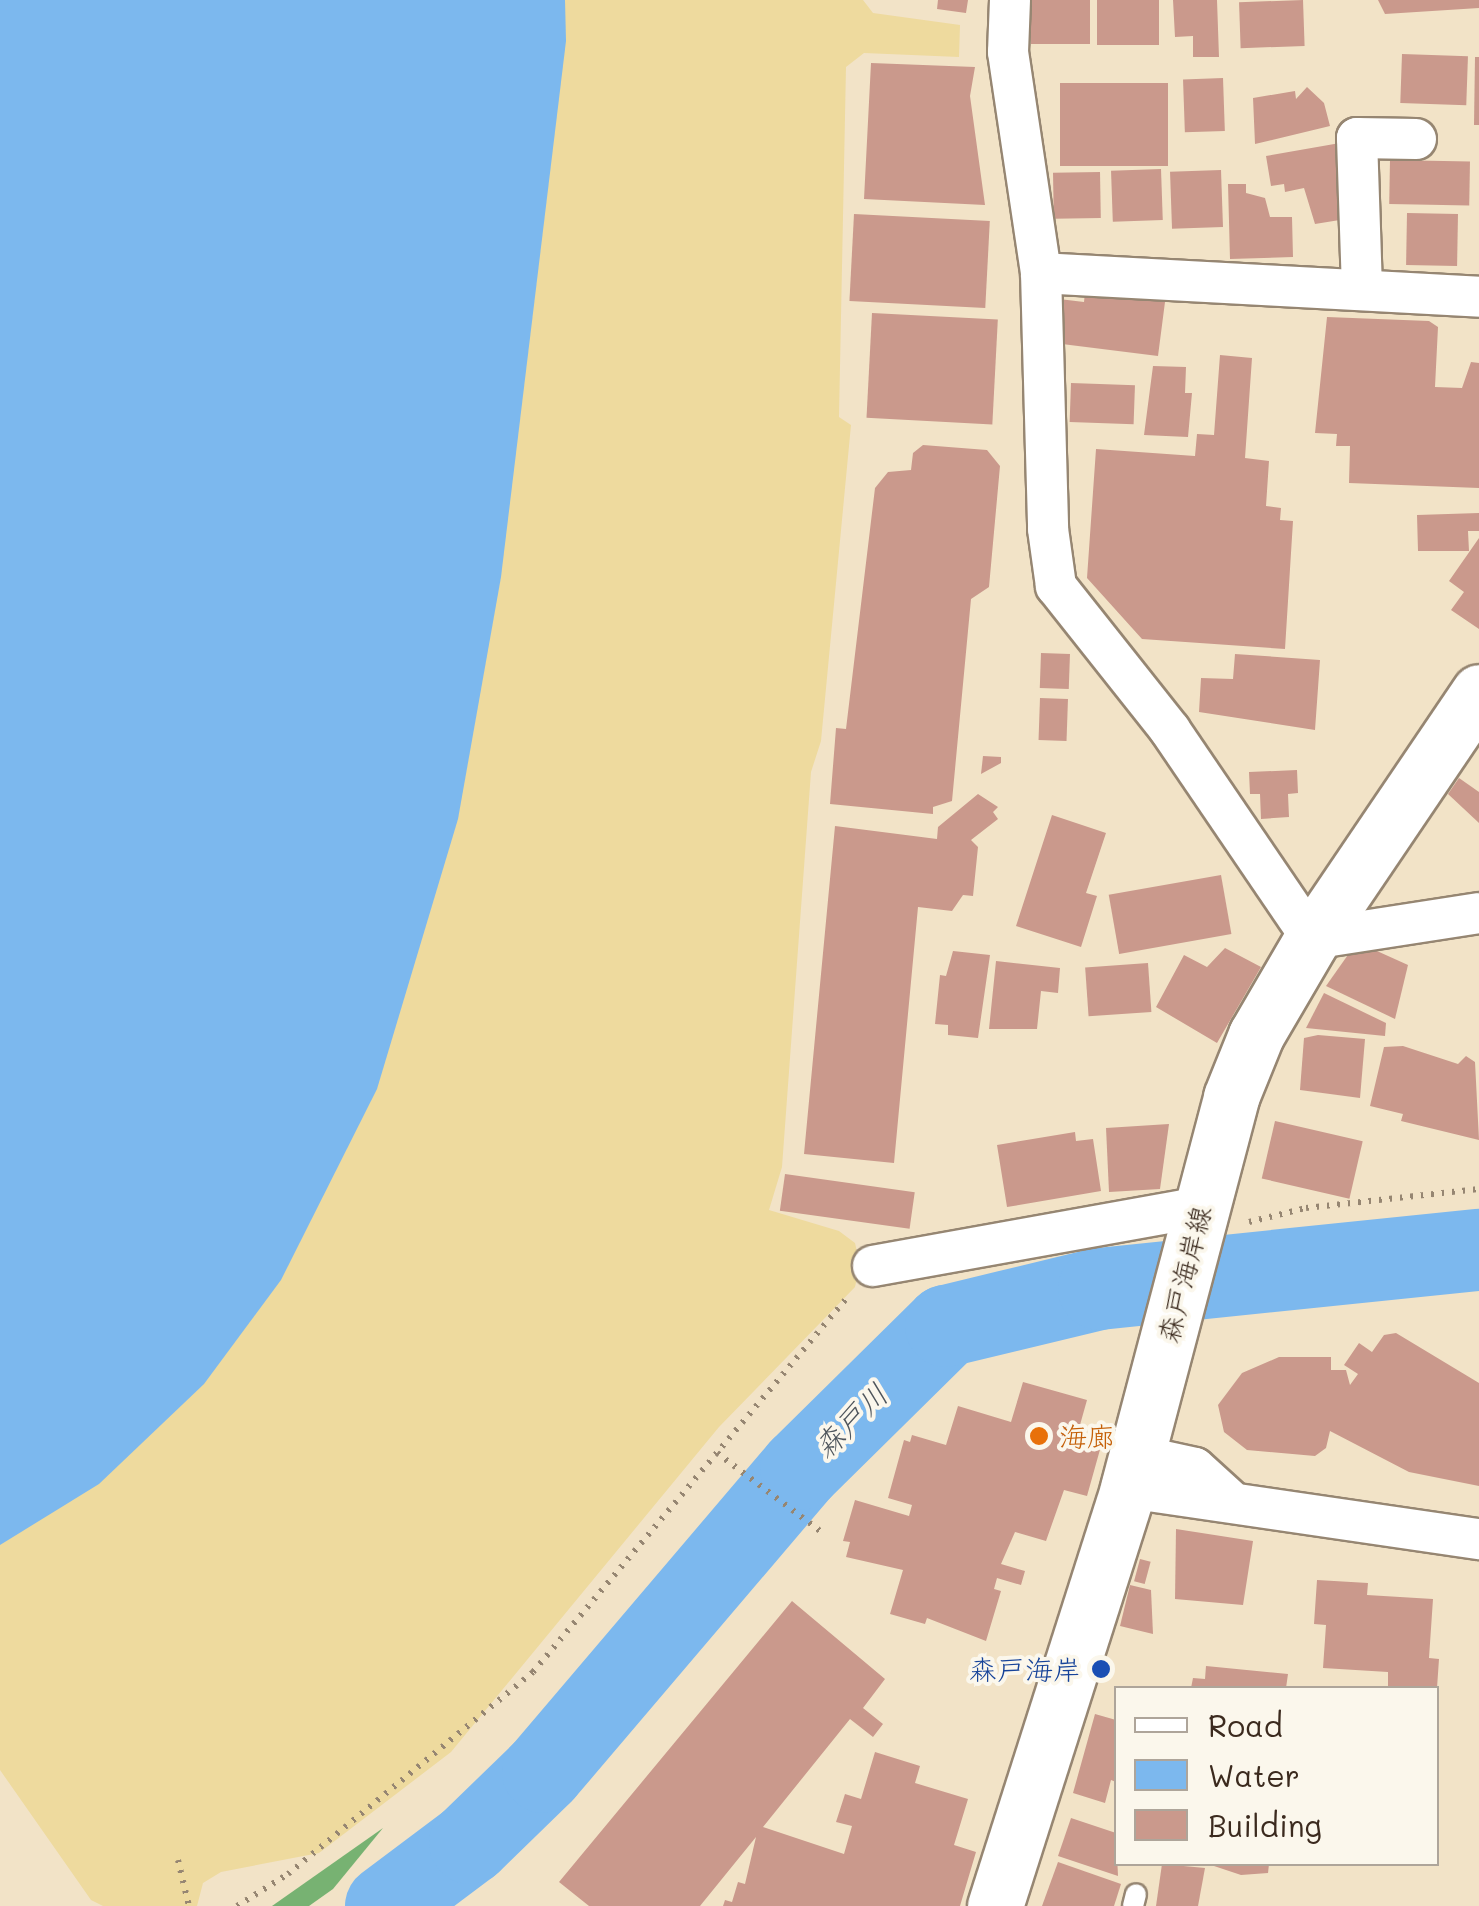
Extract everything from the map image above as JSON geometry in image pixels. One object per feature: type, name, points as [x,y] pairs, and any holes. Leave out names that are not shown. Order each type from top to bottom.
[{"type":"main road","name":"森戸海岸線","points":[[995,1906],[1138,1452],[1225,1206],[1256,1035],[1312,939],[1479,692]]},
{"type":"street","points":[[1010,0],[1008,52],[1041,273],[1048,529],[1056,586],[1170,730],[1312,939],[1479,913]]},
{"type":"street","points":[[1362,289],[1357,138],[1416,139]]},
{"type":"street","points":[[1041,273],[1479,297]]},
{"type":"street","points":[[873,1266],[1225,1206]]},
{"type":"street","points":[[1138,1452],[1195,1468],[1228,1498],[1479,1538]]},
{"type":"path","points":[[1225,1206],[1247,1223],[1306,1208],[1479,1190]]},
{"type":"path","points":[[238,1906],[288,1874],[533,1672],[873,1266]]},
{"type":"path","points":[[719,1454],[824,1534]]},
{"type":"path","points":[[178,1860],[189,1906]]},
{"type":"green space","points":[[383,1828],[333,1889],[309,1906],[272,1906]]},
{"type":"sand","points":[[493,0],[863,0],[873,13],[960,25],[959,57],[864,53],[846,67],[839,417],[851,425],[821,741],[811,772],[782,1167],[769,1210],[839,1231],[855,1243],[860,1265],[855,1287],[719,1427],[451,1752],[319,1853],[221,1872],[203,1883],[197,1906],[103,1906],[91,1900],[0,1770],[0,1420]]},
{"type":"water","points":[[0,0],[565,0],[566,41],[501,577],[458,819],[377,1089],[281,1280],[204,1384],[99,1484],[0,1545]]},
{"type":"building","points":[[938,0],[968,0],[966,13],[937,9]]},
{"type":"building","points":[[1031,0],[1090,0],[1090,44],[1031,44]]},
{"type":"building","points":[[1097,0],[1159,0],[1159,45],[1097,45]]},
{"type":"building","points":[[1173,0],[1217,0],[1219,57],[1193,57],[1193,36],[1175,37]]},
{"type":"building","points":[[1303,0],[1305,46],[1241,48],[1239,2]]},
{"type":"building","points":[[1378,0],[1479,0],[1479,8],[1385,14]]},
{"type":"building","points":[[1402,54],[1468,56],[1466,105],[1400,103]]},
{"type":"building","points":[[1475,57],[1479,57],[1479,125],[1474,125]]},
{"type":"building","points":[[871,63],[975,67],[970,96],[985,205],[864,199]]},
{"type":"building","points":[[1223,78],[1225,131],[1185,132],[1183,79]]},
{"type":"building","points":[[1060,83],[1168,83],[1168,166],[1060,166]]},
{"type":"building","points":[[1307,87],[1324,103],[1330,126],[1255,144],[1253,98],[1295,91],[1296,99]]},
{"type":"building","points":[[1340,143],[1352,218],[1315,224],[1304,188],[1285,192],[1284,184],[1271,186],[1266,156]]},
{"type":"building","points":[[1390,160],[1470,161],[1469,205],[1389,204]]},
{"type":"building","points":[[1161,169],[1163,220],[1113,222],[1111,171]]},
{"type":"building","points":[[1221,170],[1223,227],[1172,229],[1170,172]]},
{"type":"building","points":[[1100,172],[1101,218],[1054,219],[1053,173]]},
{"type":"building","points":[[1228,184],[1246,184],[1246,193],[1265,198],[1270,217],[1292,217],[1293,257],[1230,259]]},
{"type":"building","points":[[1407,213],[1458,214],[1457,266],[1406,265]]},
{"type":"building","points":[[854,214],[990,221],[985,308],[849,301]]},
{"type":"building","points":[[1085,292],[1165,302],[1158,356],[1062,344],[1059,299],[1084,302]]},
{"type":"building","points":[[872,313],[998,320],[992,424],[867,418]]},
{"type":"building","points":[[1327,317],[1429,321],[1438,327],[1435,387],[1462,388],[1471,362],[1479,363],[1479,488],[1349,483],[1350,446],[1336,446],[1337,434],[1315,433]]},
{"type":"building","points":[[1220,355],[1252,358],[1245,458],[1269,461],[1266,506],[1281,508],[1280,520],[1293,521],[1285,649],[1142,639],[1087,578],[1096,449],[1195,456],[1197,434],[1214,435]]},
{"type":"building","points":[[1153,366],[1186,367],[1185,393],[1192,393],[1188,437],[1144,435]]},
{"type":"building","points":[[1071,383],[1135,385],[1134,424],[1070,422]]},
{"type":"building","points":[[923,445],[987,450],[1000,466],[989,587],[971,599],[952,801],[933,807],[933,814],[830,804],[836,728],[846,729],[875,488],[888,472],[911,470],[913,453]]},
{"type":"building","points":[[1479,513],[1479,531],[1468,531],[1469,551],[1418,551],[1417,515]]},
{"type":"building","points":[[1479,538],[1479,629],[1451,610],[1464,592],[1449,581]]},
{"type":"building","points":[[1041,653],[1070,654],[1069,689],[1040,688]]},
{"type":"building","points":[[1235,654],[1320,660],[1315,730],[1199,712],[1201,678],[1233,679]]},
{"type":"building","points":[[1040,698],[1068,699],[1067,741],[1039,740]]},
{"type":"building","points":[[983,756],[1001,757],[1001,763],[981,774]]},
{"type":"building","points":[[1297,770],[1298,793],[1288,794],[1289,817],[1261,819],[1260,794],[1250,794],[1249,772]]},
{"type":"building","points":[[1459,778],[1479,792],[1479,823],[1448,794]]},
{"type":"building","points":[[978,794],[998,807],[993,812],[998,819],[971,840],[978,847],[973,896],[963,895],[952,911],[918,907],[894,1163],[804,1154],[835,826],[937,839],[938,827]]},
{"type":"building","points":[[1052,815],[1106,833],[1086,893],[1097,896],[1081,947],[1016,926]]},
{"type":"building","points":[[1221,875],[1231,934],[1119,954],[1109,895]]},
{"type":"building","points":[[1357,942],[1408,965],[1395,1019],[1326,986]]},
{"type":"building","points":[[1225,948],[1261,967],[1217,1043],[1156,1007],[1184,955],[1207,967]]},
{"type":"building","points":[[953,951],[990,955],[978,1038],[948,1035],[948,1025],[935,1024],[940,975],[946,976]]},
{"type":"building","points":[[996,961],[1060,968],[1058,993],[1041,991],[1037,1029],[989,1029]]},
{"type":"building","points":[[1148,963],[1151,1012],[1089,1016],[1085,967]]},
{"type":"building","points":[[1324,993],[1386,1023],[1385,1036],[1306,1028]]},
{"type":"building","points":[[1318,1035],[1365,1039],[1360,1098],[1300,1090],[1304,1038]]},
{"type":"building","points":[[1403,1046],[1458,1064],[1466,1056],[1475,1062],[1479,1140],[1401,1121],[1403,1114],[1370,1106],[1384,1047]]},
{"type":"building","points":[[1275,1121],[1363,1141],[1349,1199],[1262,1178]]},
{"type":"building","points":[[1169,1124],[1160,1189],[1109,1192],[1106,1128]]},
{"type":"building","points":[[1075,1132],[1076,1141],[1093,1139],[1101,1191],[1007,1207],[997,1145]]},
{"type":"building","points":[[785,1174],[915,1192],[910,1229],[780,1211]]},
{"type":"building","points":[[1396,1333],[1479,1383],[1479,1486],[1409,1472],[1330,1431],[1326,1448],[1315,1456],[1247,1450],[1224,1432],[1218,1405],[1242,1373],[1279,1357],[1331,1357],[1331,1370],[1346,1370],[1350,1385],[1358,1374],[1344,1365],[1359,1343],[1372,1352],[1384,1335]]},
{"type":"building","points":[[1023,1382],[1087,1400],[1078,1432],[1101,1446],[1087,1496],[1064,1490],[1046,1541],[1015,1532],[1001,1564],[1025,1571],[1021,1585],[997,1578],[994,1589],[1001,1591],[986,1641],[927,1618],[925,1624],[890,1614],[903,1570],[846,1557],[850,1542],[843,1541],[855,1500],[909,1516],[912,1505],[888,1498],[904,1440],[910,1442],[912,1435],[946,1445],[958,1406],[1011,1422]]},
{"type":"building","points":[[1176,1529],[1253,1541],[1243,1605],[1175,1599]]},
{"type":"building","points":[[1140,1559],[1151,1562],[1145,1584],[1134,1581]]},
{"type":"building","points":[[1317,1580],[1368,1583],[1367,1595],[1433,1599],[1429,1658],[1439,1659],[1437,1686],[1388,1686],[1388,1672],[1323,1668],[1326,1625],[1314,1624]]},
{"type":"building","points":[[1130,1585],[1151,1590],[1153,1634],[1120,1626]]},
{"type":"building","points":[[792,1601],[885,1679],[863,1708],[883,1724],[873,1737],[850,1719],[763,1827],[844,1854],[852,1826],[836,1822],[845,1794],[861,1799],[875,1752],[920,1766],[915,1783],[968,1799],[954,1845],[976,1852],[960,1906],[723,1906],[725,1900],[732,1902],[738,1882],[745,1884],[756,1837],[700,1906],[589,1906],[559,1882]]},
{"type":"building","points":[[1206,1666],[1288,1674],[1286,1686],[1191,1686],[1193,1678],[1205,1679]]},
{"type":"building","points":[[1095,1714],[1114,1719],[1114,1781],[1111,1780],[1105,1803],[1073,1793]]},
{"type":"building","points":[[1071,1818],[1114,1832],[1114,1866],[1118,1866],[1118,1876],[1058,1856]]},
{"type":"building","points":[[1058,1862],[1121,1884],[1114,1906],[1042,1906]]},
{"type":"building","points":[[1162,1866],[1205,1868],[1198,1906],[1156,1906]]},
{"type":"building","points":[[1214,1866],[1269,1866],[1268,1873],[1241,1875]]},
{"type":"waterway","name":"森戸川","points":[[386,1906],[470,1843],[543,1772],[801,1469],[946,1326],[1099,1289],[1479,1250]]},
{"type":"place","name":"海廊","points":[[1039,1436]]},
{"type":"place","name":"森戸海岸","points":[[1101,1669]]}]
